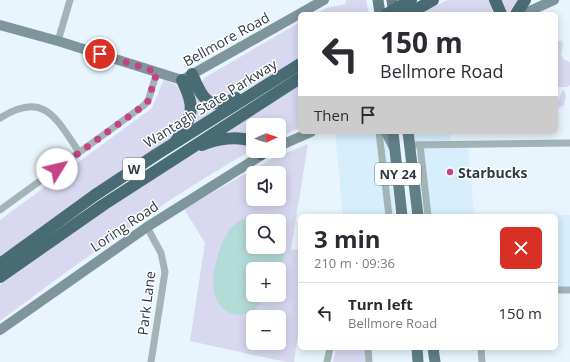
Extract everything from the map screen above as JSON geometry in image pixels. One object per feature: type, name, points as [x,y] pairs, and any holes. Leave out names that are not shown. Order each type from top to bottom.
[{"type":"highway","points":[[390,12],[411,0]]},
{"type":"highway","points":[[412,12],[433,0]]},
{"type":"highway","points":[[494,0],[494,12]]},
{"type":"highway","points":[[494,0],[499,12]]},
{"type":"highway","points":[[517,12],[525,0]]},
{"type":"highway","name":"Wantagh State Parkway","points":[[0,264],[95,195],[298,65]]},
{"type":"highway","points":[[187,77],[206,101],[212,103],[226,103],[273,80]]},
{"type":"highway","points":[[173,144],[187,124],[191,110],[187,77]]},
{"type":"highway","name":"Wantagh State Parkway","points":[[0,277],[103,204],[298,79]]},
{"type":"highway","points":[[178,156],[211,141],[246,138]]},
{"type":"main road","points":[[392,0],[394,12]]},
{"type":"main road","name":"NY 24","points":[[393,134],[402,214]]},
{"type":"main road","name":"NY 24","points":[[409,134],[415,145],[418,214]]},
{"type":"main road","points":[[417,350],[418,362]]},
{"type":"main road","points":[[433,350],[435,362]]},
{"type":"street","points":[[58,41],[70,0]]},
{"type":"street","name":"Bellmore Road","points":[[301,12],[322,0]]},
{"type":"street","points":[[527,12],[554,0]]},
{"type":"street","name":"Bellmore Road","points":[[0,25],[58,41],[157,72],[187,77],[298,14]]},
{"type":"street","points":[[0,210],[134,113],[148,101],[157,72]]},
{"type":"street","points":[[0,118],[22,106],[32,106],[45,110],[60,124],[79,152]]},
{"type":"street","points":[[286,143],[306,134]]},
{"type":"street","points":[[379,134],[389,214]]},
{"type":"street","points":[[387,134],[395,151]]},
{"type":"street","points":[[428,214],[415,145],[570,143]]},
{"type":"street","name":"Loring Road","points":[[0,330],[147,227],[254,158]]},
{"type":"street","name":"Park Lane","points":[[147,227],[161,254],[165,272],[151,362]]},
{"type":"street","points":[[558,290],[570,290]]},
{"type":"street","points":[[327,362],[330,350]]},
{"type":"street","points":[[368,350],[369,362]]},
{"type":"street","points":[[481,350],[482,362]]},
{"type":"shaded area","points":[[346,0],[366,0],[369,12],[319,12],[326,8],[345,4]]},
{"type":"shaded area","points":[[448,0],[491,0],[492,12],[421,12]]},
{"type":"shaded area","points":[[499,0],[520,0],[508,12],[504,12]]},
{"type":"shaded area","points":[[298,23],[298,58],[231,99],[213,99],[201,85],[204,78]]},
{"type":"shaded area","points":[[558,41],[562,41],[563,45],[561,54],[564,60],[570,62],[570,85],[568,87],[558,87]]},
{"type":"shaded area","points":[[164,79],[176,85],[183,91],[186,119],[176,134],[0,257],[0,220],[152,108]]},
{"type":"shaded area","points":[[298,83],[298,129],[286,134],[286,118],[246,118],[246,134],[225,135],[224,132]]},
{"type":"shaded area","points":[[564,90],[566,96],[564,105],[558,108],[558,102],[562,91]]},
{"type":"shaded area","points":[[197,94],[218,108],[218,111],[190,130],[194,95]]},
{"type":"shaded area","points":[[335,134],[387,134],[395,214],[343,214]]},
{"type":"shaded area","points":[[413,134],[449,134],[451,142],[468,141],[474,214],[423,214]]},
{"type":"shaded area","points":[[246,142],[246,153],[155,210],[0,321],[0,285],[88,222],[196,152],[220,144]]},
{"type":"shaded area","points":[[308,144],[291,250],[298,249],[298,333],[294,362],[286,362],[190,341],[205,243],[184,209],[246,173],[246,206],[286,206],[286,166],[259,166],[273,158],[286,158],[286,153]]},
{"type":"shaded area","points":[[558,215],[570,215],[570,287],[558,287]]},
{"type":"shaded area","points":[[246,219],[246,254],[283,254],[282,262],[246,262],[246,302],[262,302],[253,310],[246,310],[246,314],[242,315],[232,314],[220,305],[215,296],[213,279],[217,258],[224,238],[234,225]]},
{"type":"shaded area","points":[[336,350],[365,350],[366,362],[333,362]]},
{"type":"place","name":"Starbucks","points":[[450,172]]},
{"type":"route","points":[[57,169],[143,106],[148,101],[152,91],[157,72],[100,54]]}]
